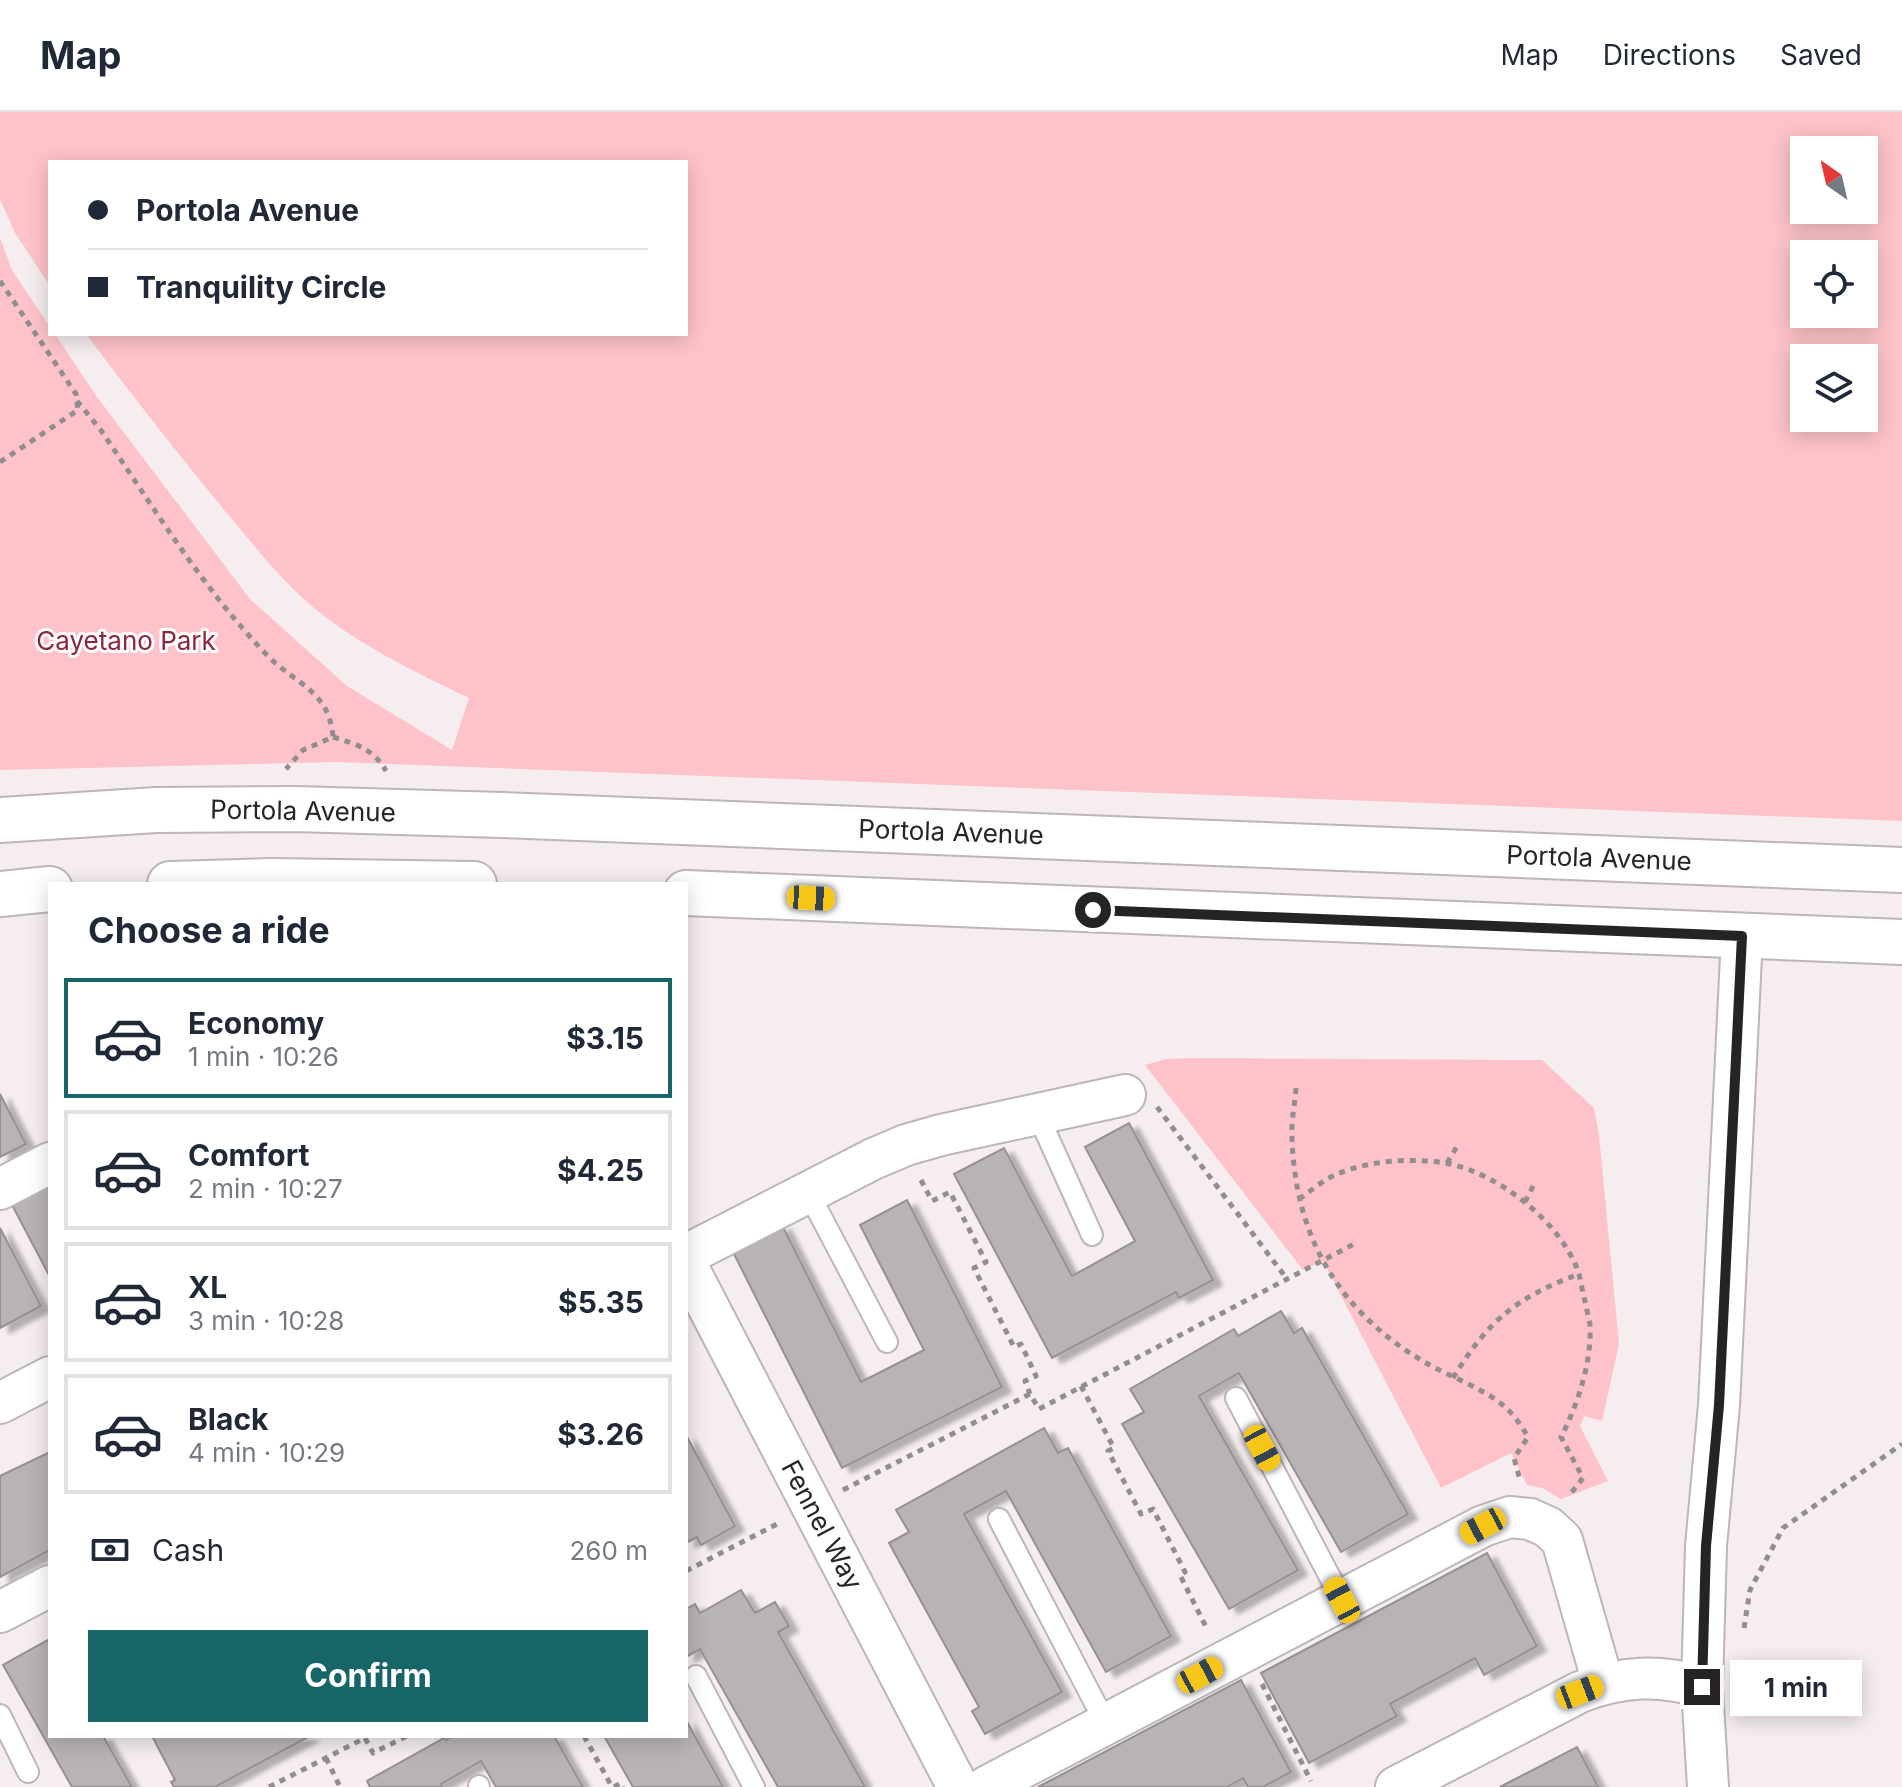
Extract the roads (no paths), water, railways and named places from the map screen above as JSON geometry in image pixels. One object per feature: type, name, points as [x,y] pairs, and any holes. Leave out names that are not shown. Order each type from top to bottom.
[{"type":"main road","name":"Portola Avenue","points":[[0,820],[156,810],[295,809],[1902,870]]},
{"type":"main road","points":[[237,882],[338,882]]},
{"type":"main road","points":[[0,894],[48,889]]},
{"type":"main road","points":[[688,893],[1902,942]]},
{"type":"street","points":[[1708,1787],[1702,1687],[1706,1546],[1719,1405],[1742,936]]},
{"type":"street","points":[[688,1254],[908,1144],[1037,1113],[1141,1100]]},
{"type":"street","points":[[0,1189],[48,1164]]},
{"type":"street","name":"Fennel Way","points":[[688,1268],[958,1787]]},
{"type":"street","points":[[0,1403],[48,1378]]},
{"type":"street","points":[[986,1787],[1491,1522],[1510,1517],[1537,1522],[1562,1540],[1603,1683]]},
{"type":"street","points":[[0,1612],[48,1587]]},
{"type":"street","points":[[1396,1787],[1603,1683],[1654,1677],[1702,1687]]},
{"type":"lane","points":[[1037,1113],[1092,1235]]},
{"type":"lane","points":[[808,1192],[887,1342]]},
{"type":"lane","points":[[1236,1398],[1342,1600]]},
{"type":"lane","points":[[999,1519],[1106,1724]]},
{"type":"lane","points":[[696,1676],[754,1787]]},
{"type":"lane","points":[[0,1715],[28,1772]]},
{"type":"park label","name":"Cayetano Park","points":[[126,641]]}]
